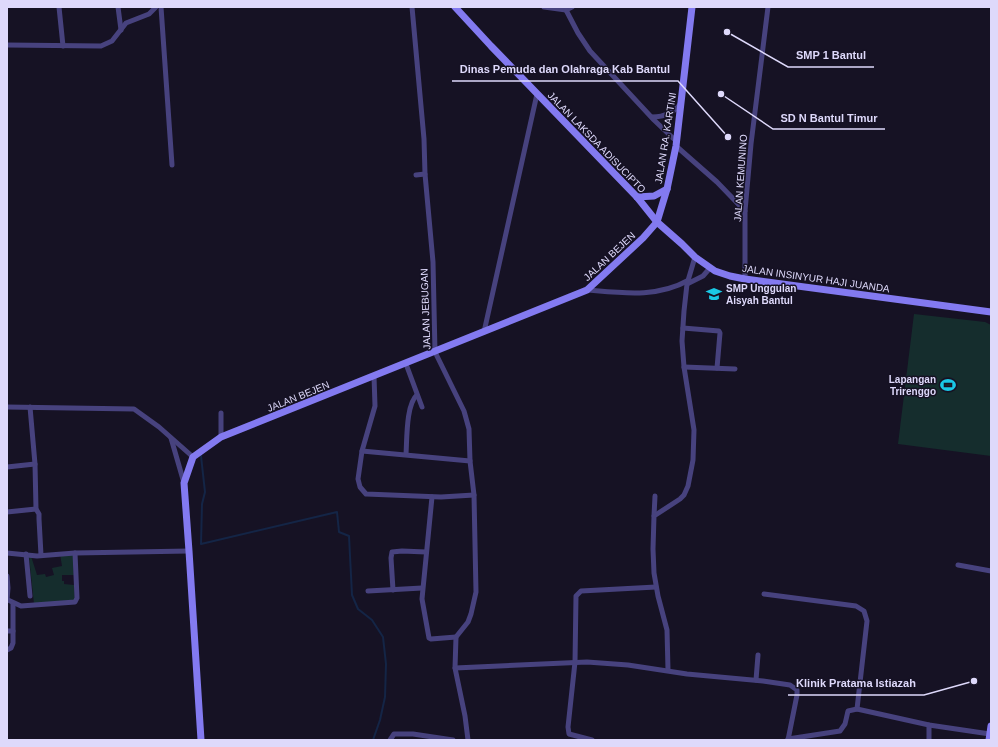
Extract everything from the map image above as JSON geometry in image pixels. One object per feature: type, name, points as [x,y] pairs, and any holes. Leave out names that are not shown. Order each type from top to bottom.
[{"type":"main road","name":"JALAN LAKSDA ADISUCIPTO","points":[[455,7],[637,197],[657,222]]},
{"type":"main road","name":"JALAN RA. KARTINI","points":[[657,222],[667,189],[676,144],[692,7]]},
{"type":"main road","points":[[637,197],[654,196],[667,189]]},
{"type":"main road","name":"JALAN BEJEN","points":[[193,457],[221,436],[406,364],[588,290],[643,238],[657,222]]},
{"type":"main road","name":"JALAN INSINYUR HAJI JUANDA","points":[[657,222],[695,257],[710,268],[722,274],[745,279],[991,312]]},
{"type":"main road","points":[[193,457],[184,483],[190,551],[201,740]]},
{"type":"main road","points":[[990,737],[991,726]]},
{"type":"street","points":[[59,7],[63,46]]},
{"type":"street","points":[[118,7],[121,30]]},
{"type":"street","points":[[7,44],[63,46],[104,45],[112,41],[126,23],[149,14],[156,7]]},
{"type":"street","points":[[161,7],[172,165]]},
{"type":"street","name":"JALAN JEBUGAN","points":[[412,7],[433,262],[435,352],[464,411],[469,429],[470,461],[474,495],[476,592],[468,622],[456,637]]},
{"type":"street","points":[[544,7],[566,10],[572,7]]},
{"type":"street","name":"JALAN KEMUNINO","points":[[745,279],[745,211],[751,144],[768,7]]},
{"type":"street","points":[[566,10],[584,43],[605,68],[676,144],[745,211]]},
{"type":"street","points":[[484,332],[537,94]]},
{"type":"street","points":[[652,117],[667,115],[682,102]]},
{"type":"street","points":[[416,175],[425,174]]},
{"type":"street","points":[[654,516],[680,499],[686,492],[690,480],[694,436],[684,367],[683,328],[688,282],[695,257]]},
{"type":"street","points":[[588,290],[655,292],[671,289],[703,276],[710,268]]},
{"type":"street","points":[[683,328],[719,331],[717,368]]},
{"type":"street","points":[[406,364],[422,407]]},
{"type":"street","points":[[684,367],[735,369]]},
{"type":"street","points":[[374,376],[375,406],[362,451],[358,479],[360,487],[366,494],[432,497],[474,495]]},
{"type":"street","points":[[406,454],[410,410],[413,400],[417,396]]},
{"type":"street","points":[[7,407],[134,409],[171,437],[193,457]]},
{"type":"street","points":[[30,407],[35,464],[36,509],[39,514],[41,555]]},
{"type":"street","points":[[221,414],[221,436]]},
{"type":"street","points":[[171,437],[184,483]]},
{"type":"street","points":[[362,451],[470,461]]},
{"type":"street","points":[[7,467],[35,464]]},
{"type":"street","points":[[655,496],[652,549],[656,587],[667,630],[668,670]]},
{"type":"street","points":[[432,497],[422,599],[429,638],[456,637],[455,668],[465,716],[467,740]]},
{"type":"street","points":[[7,512],[36,509]]},
{"type":"street","points":[[7,553],[41,555],[190,551]]},
{"type":"street","points":[[393,590],[392,552],[426,552]]},
{"type":"street","points":[[7,576],[7,600],[21,606],[76,601],[77,577],[75,553]]},
{"type":"street","points":[[26,554],[30,596]]},
{"type":"street","points":[[958,565],[991,571]]},
{"type":"street","points":[[592,740],[569,734],[568,727],[575,662],[575,600],[578,593],[581,591],[656,587]]},
{"type":"street","points":[[368,591],[422,588]]},
{"type":"street","points":[[764,594],[856,606],[864,611],[867,621],[857,709]]},
{"type":"street","points":[[7,650],[12,646],[10,631],[13,603]]},
{"type":"street","points":[[756,680],[758,655]]},
{"type":"street","points":[[455,668],[575,662],[628,665],[686,674],[756,680],[790,685],[797,690],[797,695],[788,740],[840,731],[845,724],[848,711],[857,709],[990,737]]},
{"type":"street","points":[[929,725],[929,740]]},
{"type":"street","points":[[390,740],[394,734],[413,734],[453,740]]},
{"type":"green space","name":"Lapangan Trirenggo","points":[[914,314],[985,322],[991,325],[991,456],[898,444]]},
{"type":"green space","points":[[60,554],[73,555],[74,575],[62,575],[62,581],[64,581],[64,584],[74,585],[75,600],[34,604],[29,556],[31,556],[37,575],[45,574],[46,577],[54,575],[52,568],[62,566]]},
{"type":"waterway","points":[[201,456],[205,492],[202,504],[201,544],[337,512],[339,532],[349,536],[352,595],[358,609],[372,620],[383,637],[386,664],[385,697],[380,720],[373,740]]},
{"type":"place","name":"SMP 1 Bantul","points":[[727,32]]},
{"type":"place","name":"SD N Bantul Timur","points":[[721,94]]},
{"type":"place","name":"Dinas Pemuda dan Olahraga Kab Bantul","points":[[728,137]]},
{"type":"place","name":"SMP Unggulan Aisyah Bantul","points":[[714,294]]},
{"type":"place","name":"Lapangan Trirenggo","points":[[948,385]]},
{"type":"place","name":"Klinik Pratama Istiazah","points":[[974,681]]}]
